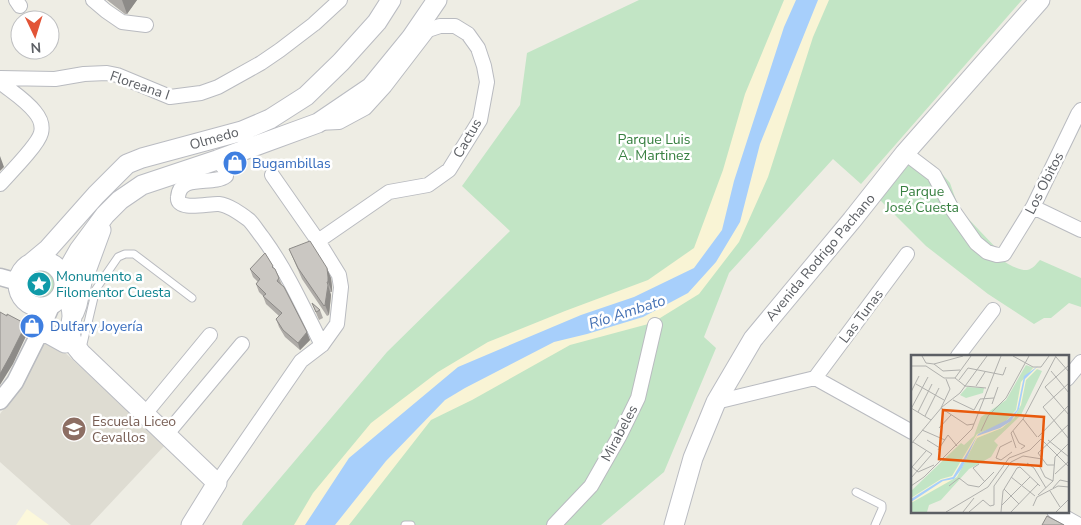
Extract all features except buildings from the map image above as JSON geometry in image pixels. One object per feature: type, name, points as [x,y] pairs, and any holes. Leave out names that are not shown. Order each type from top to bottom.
[{"type":"main road","name":"Olmedo","points":[[30,264],[48,249],[96,195],[127,164],[142,158],[242,130],[270,118],[306,96],[341,62],[377,22],[391,0]]},
{"type":"main road","points":[[191,525],[217,483],[81,354],[71,341],[72,316],[69,299],[63,281],[60,272],[56,267],[44,261],[30,264],[22,271],[5,279],[28,303],[42,307],[53,303],[61,294],[63,281],[79,250],[105,215],[120,200],[142,185],[318,123],[371,87],[411,38],[438,0]]},
{"type":"main road","name":"Avenida Rodrigo Pachano","points":[[674,525],[694,458],[716,402],[753,339],[905,153],[1041,2]]},
{"type":"main road","points":[[72,316],[78,305],[82,282],[105,215]]},
{"type":"main road","points":[[53,303],[65,312],[65,343]]},
{"type":"main road","points":[[39,334],[47,333],[65,343],[70,349],[81,354]]},
{"type":"street","points":[[93,0],[122,22],[146,25]]},
{"type":"street","name":"Floreana I","points":[[0,78],[55,79],[84,74],[107,73],[123,77],[170,97],[201,93],[218,87],[261,63],[314,24],[340,0]]},
{"type":"street","name":"Cactus","points":[[318,123],[339,122],[365,108],[385,86],[428,30],[440,26],[455,26],[468,34],[478,48],[487,82],[480,120],[449,170],[428,185],[390,192],[318,241]]},
{"type":"street","points":[[0,82],[31,106],[42,126],[41,135],[35,144],[0,184]]},
{"type":"street","name":"Los Obitos","points":[[905,153],[934,175],[952,209],[976,243],[987,252],[997,255],[1004,254],[1033,207],[1080,113]]},
{"type":"street","points":[[217,160],[225,169],[226,176],[221,180],[200,180],[186,184],[180,189],[178,201],[189,206],[218,204],[228,206],[250,221],[275,255],[322,345]]},
{"type":"street","points":[[217,483],[301,362],[322,345],[337,324],[341,287],[339,276],[318,241],[272,175]]},
{"type":"street","points":[[1033,207],[1081,230]]},
{"type":"street","name":"Las Tunas","points":[[815,378],[907,254]]},
{"type":"street","points":[[0,401],[15,382],[53,303]]},
{"type":"street","points":[[959,355],[993,310]]},
{"type":"street","name":"Mirabeles","points":[[554,525],[590,486],[620,435],[638,398],[655,325]]},
{"type":"street","points":[[144,415],[210,335]]},
{"type":"street","points":[[166,435],[242,344]]},
{"type":"street","points":[[1068,378],[1081,362]]},
{"type":"street","points":[[716,402],[815,378],[910,426]]},
{"type":"street","points":[[1056,512],[1079,525]]},
{"type":"lane","points":[[81,354],[96,288],[118,258],[125,254],[134,254],[192,298]]},
{"type":"lane","points":[[856,492],[882,506],[875,525]]},
{"type":"lane","points":[[404,525],[411,525]]},
{"type":"shaded area","name":"Escuela Liceo Cevallos","points":[[48,337],[165,445],[90,525],[71,525],[0,462],[0,414],[15,393]]},
{"type":"shaded area","points":[[27,509],[49,525],[16,525]]},
{"type":"green space","name":"Parque Luis A. Martinez","points":[[639,0],[1022,0],[861,184],[833,159],[729,273],[704,337],[716,348],[664,472],[601,525],[242,525],[387,352],[510,231],[462,186],[520,105],[527,53]]},
{"type":"green space","name":"Parque José Cuesta","points":[[918,154],[936,167],[950,183],[959,209],[999,251],[1006,263],[1027,270],[1040,260],[1081,278],[1081,307],[1069,303],[1051,318],[1044,318],[1034,324],[988,294],[926,246],[879,199]]},
{"type":"green space","points":[[39,265],[49,267],[57,273],[58,293],[54,299],[38,305],[28,300],[22,291],[21,285],[24,273]]},
{"type":"sand","points":[[784,0],[829,0],[813,37],[768,177],[739,242],[699,294],[652,323],[570,345],[472,400],[431,420],[349,525],[294,525],[313,493],[371,423],[438,372],[488,342],[648,280],[694,248],[723,170],[745,94]]},
{"type":"water","name":"Río Ambato","points":[[796,0],[818,0],[760,144],[740,222],[716,262],[688,293],[643,317],[554,342],[445,400],[386,461],[335,525],[305,525],[349,458],[458,367],[581,315],[634,297],[694,268],[722,230],[734,181],[784,27]]},
{"type":"place","name":"Bugambillas","points":[[235,163]]},
{"type":"place","name":"Monumento a Filomentor Cuesta","points":[[39,284]]},
{"type":"place","name":"Dulfary Joyería","points":[[32,326]]},
{"type":"place","name":"Escuela Liceo Cevallos","points":[[74,429]]}]
